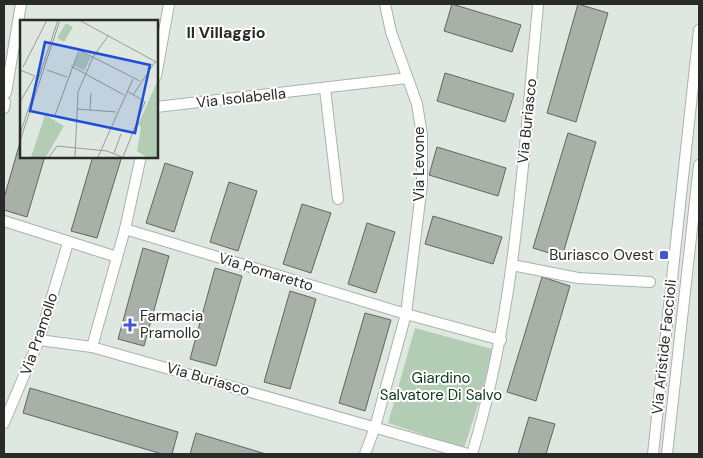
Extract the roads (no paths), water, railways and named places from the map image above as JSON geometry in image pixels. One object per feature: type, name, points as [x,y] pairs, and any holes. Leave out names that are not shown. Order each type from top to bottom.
[{"type":"street","points":[[5,101],[21,4]]},
{"type":"street","points":[[158,65],[169,4]]},
{"type":"street","name":"Via Levone","points":[[385,4],[391,32],[418,104],[422,135],[422,184],[406,314]]},
{"type":"street","name":"Via Buriasco","points":[[39,340],[92,347],[470,454],[488,401],[501,340],[512,265],[538,6]]},
{"type":"street","name":"Via Aristide Faccioli","points":[[652,454],[699,30]]},
{"type":"street","name":"Via Isolabella","points":[[158,107],[408,78]]},
{"type":"street","points":[[325,89],[338,199]]},
{"type":"street","points":[[92,347],[126,230],[141,158]]},
{"type":"street","name":"Via Aristide Faccioli","points":[[667,454],[699,165]]},
{"type":"street","points":[[4,221],[68,243],[117,257]]},
{"type":"street","name":"Via Pomaretto","points":[[126,230],[406,314]]},
{"type":"street","name":"Via Pramollo","points":[[4,424],[39,340],[68,243]]},
{"type":"street","points":[[512,265],[578,278],[650,282]]},
{"type":"street","points":[[364,454],[375,426],[406,314],[501,340]]},
{"type":"place","name":"Buriasco Ovest","points":[[664,255]]},
{"type":"place","name":"Farmacia Pramollo","points":[[130,325]]},
{"type":"district","name":"Il Villaggio","points":[[226,32]]},
{"type":"park label","name":"Giardino Salvatore Di Salvo","points":[[441,386]]}]
